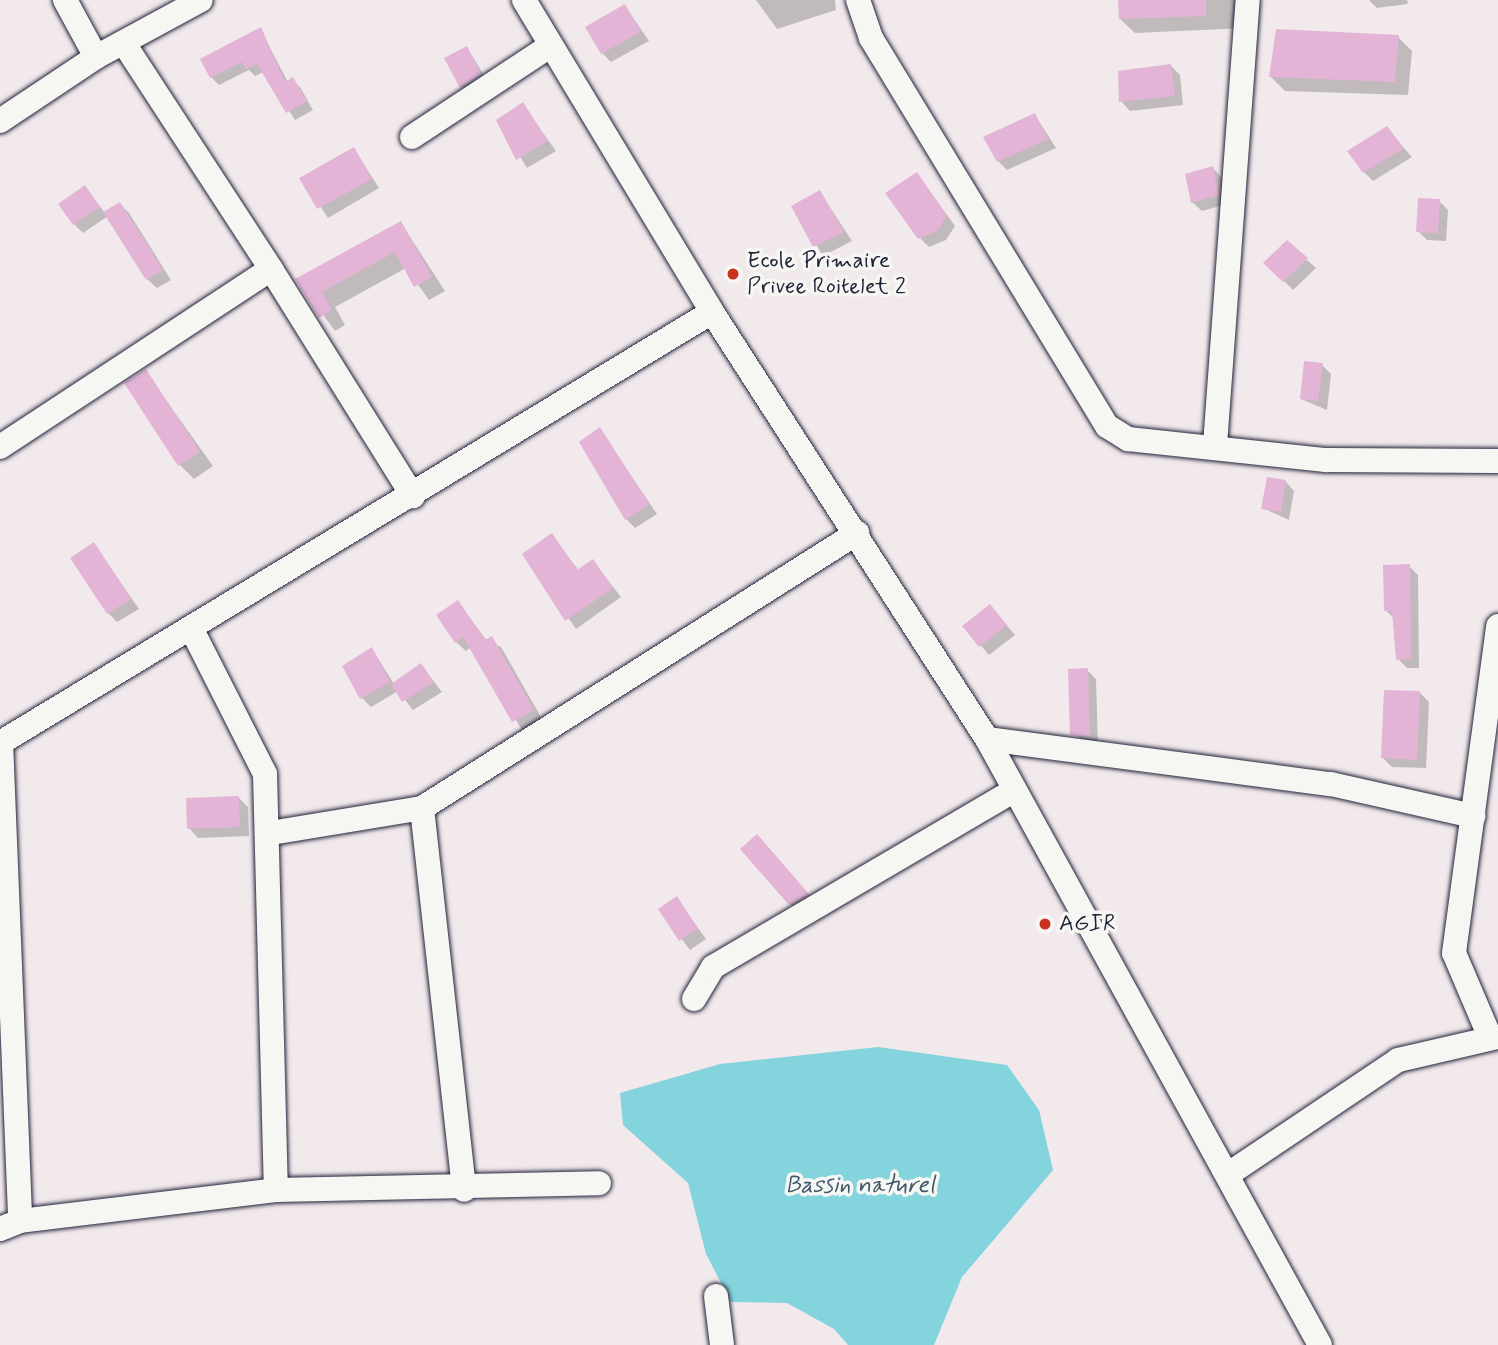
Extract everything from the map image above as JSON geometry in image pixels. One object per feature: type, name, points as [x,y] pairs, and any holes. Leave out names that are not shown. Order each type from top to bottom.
[{"type":"street","points":[[65,0],[96,57]]},
{"type":"street","points":[[0,121],[96,57],[125,45],[201,0]]},
{"type":"street","points":[[524,0],[712,312],[858,533],[987,738],[1013,791],[1230,1173],[1320,1345]]},
{"type":"street","points":[[858,0],[871,38],[1087,402],[1128,439],[1215,445],[1326,460],[1498,461]]},
{"type":"street","points":[[1215,445],[1248,0]]},
{"type":"street","points":[[125,45],[271,269],[413,496]]},
{"type":"street","points":[[412,137],[550,46]]},
{"type":"street","points":[[0,447],[271,269]]},
{"type":"street","points":[[599,1184],[464,1190],[276,1190],[10,1225],[1,742],[192,630],[712,312]]},
{"type":"street","points":[[271,833],[422,808],[858,533]]},
{"type":"street","points":[[1230,1173],[1398,1060],[1494,1036],[1454,953],[1498,626]]},
{"type":"street","points":[[192,630],[265,774],[271,833],[276,1190]]},
{"type":"street","points":[[987,738],[1331,784],[1473,816]]},
{"type":"street","points":[[694,999],[713,967],[1013,791]]},
{"type":"street","points":[[422,808],[464,1190]]},
{"type":"street","points":[[716,1296],[722,1345]]},
{"type":"water","name":"Bassin naturel","points":[[878,1047],[1007,1065],[1039,1110],[1053,1170],[962,1277],[934,1345],[848,1345],[834,1329],[787,1303],[731,1302],[706,1254],[688,1183],[623,1125],[620,1093],[720,1064]]},
{"type":"building","points":[[1118,0],[1206,0],[1206,16],[1119,19]]},
{"type":"building","points":[[625,4],[641,32],[601,54],[585,27]]},
{"type":"building","points":[[261,27],[285,82],[293,77],[307,101],[286,113],[257,64],[246,69],[242,62],[210,78],[200,59]]},
{"type":"building","points":[[1276,29],[1399,35],[1395,82],[1269,77]]},
{"type":"building","points":[[467,46],[481,74],[460,88],[444,58]]},
{"type":"building","points":[[1171,64],[1175,96],[1119,102],[1118,71]]},
{"type":"building","points":[[523,102],[548,141],[516,160],[496,120]]},
{"type":"building","points":[[1035,113],[1048,139],[997,162],[983,137]]},
{"type":"building","points":[[1387,126],[1404,148],[1363,173],[1347,151]]},
{"type":"building","points":[[354,147],[372,179],[317,209],[299,178]]},
{"type":"building","points":[[1213,166],[1219,195],[1191,203],[1185,174]]},
{"type":"building","points":[[917,172],[947,216],[937,231],[918,239],[885,193]]},
{"type":"building","points":[[85,185],[100,207],[73,225],[58,204]]},
{"type":"building","points":[[820,190],[844,232],[813,247],[791,206]]},
{"type":"building","points":[[1418,198],[1440,199],[1438,233],[1416,232]]},
{"type":"building","points":[[120,202],[163,270],[146,280],[103,212]]},
{"type":"building","points":[[401,221],[432,277],[414,287],[395,252],[322,292],[332,310],[319,318],[295,279]]},
{"type":"building","points":[[1287,240],[1308,258],[1283,282],[1263,263]]},
{"type":"building","points":[[1304,361],[1323,363],[1318,401],[1300,399]]},
{"type":"building","points":[[146,369],[200,452],[178,466],[124,383]]},
{"type":"building","points":[[600,427],[649,504],[625,520],[579,442]]},
{"type":"building","points":[[1267,477],[1286,480],[1281,512],[1261,509]]},
{"type":"building","points":[[552,533],[577,570],[593,559],[613,588],[565,621],[522,554]]},
{"type":"building","points":[[94,542],[131,599],[107,614],[70,558]]},
{"type":"building","points":[[1410,564],[1411,659],[1396,660],[1392,611],[1384,611],[1383,565]]},
{"type":"building","points":[[458,600],[485,640],[492,636],[534,710],[512,722],[463,637],[455,643],[436,615]]},
{"type":"building","points":[[990,604],[1007,625],[979,647],[962,626]]},
{"type":"building","points":[[372,647],[390,682],[360,699],[342,666]]},
{"type":"building","points":[[421,663],[434,682],[402,702],[391,684]]},
{"type":"building","points":[[1088,668],[1090,737],[1070,735],[1068,669]]},
{"type":"building","points":[[1384,690],[1420,691],[1417,760],[1381,758]]},
{"type":"building","points":[[239,796],[240,827],[187,829],[186,798]]},
{"type":"building","points":[[757,834],[809,894],[789,905],[740,849]]},
{"type":"building","points":[[677,896],[698,929],[679,941],[658,909]]},
{"type":"place","name":"Ecole Primaire Privee Roitelet 2","points":[[733,274]]},
{"type":"place","name":"AGIR","points":[[1045,924]]}]
